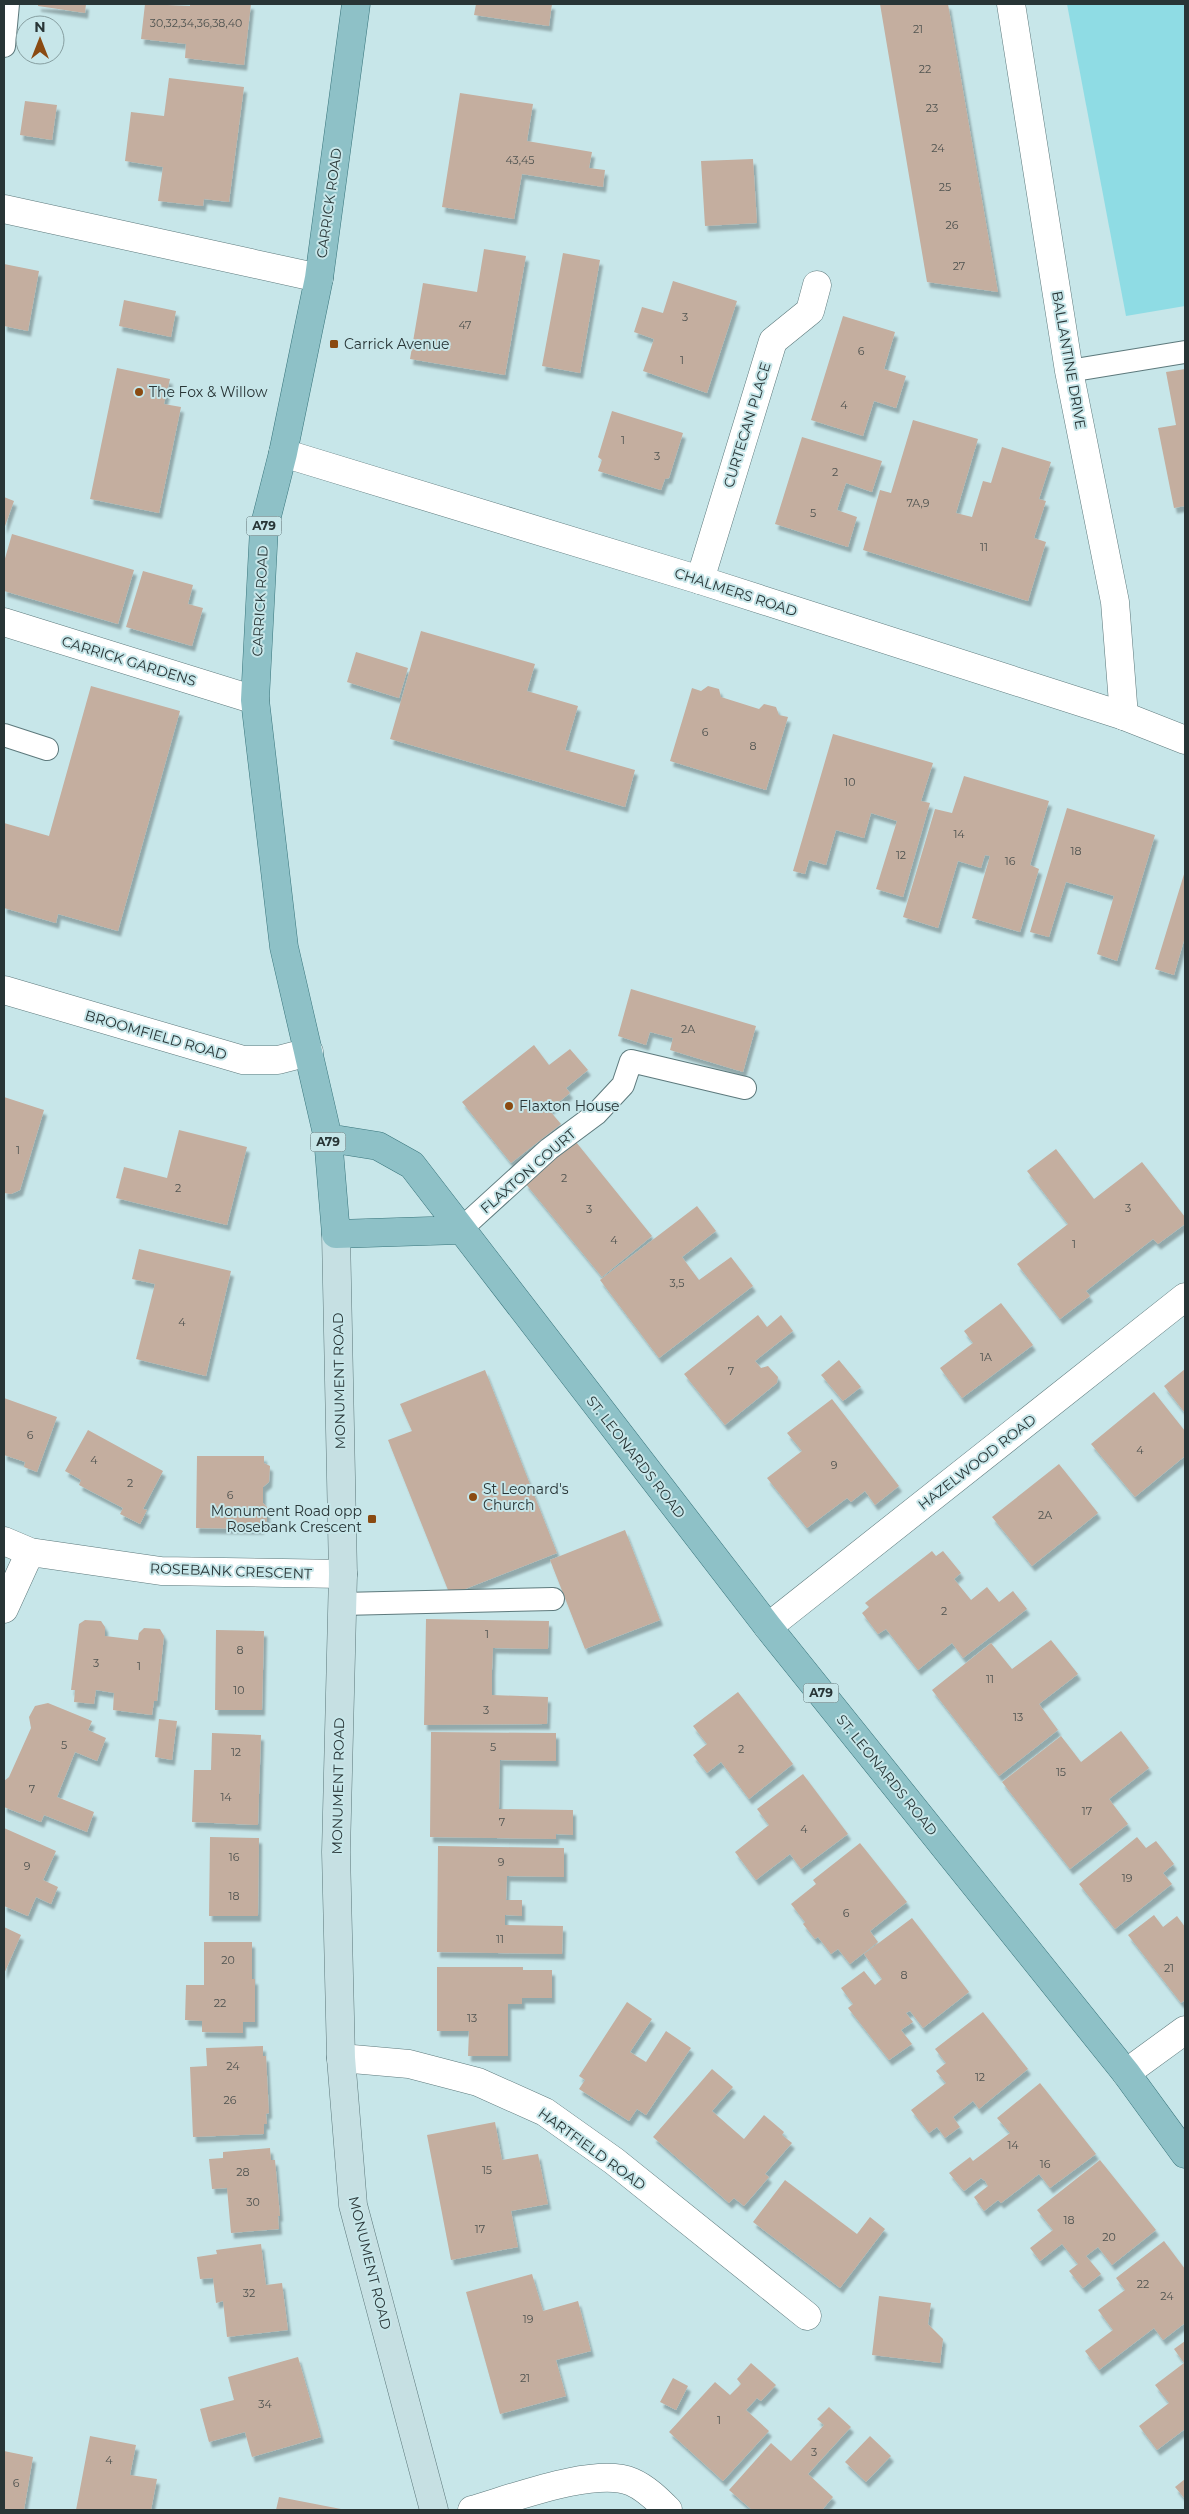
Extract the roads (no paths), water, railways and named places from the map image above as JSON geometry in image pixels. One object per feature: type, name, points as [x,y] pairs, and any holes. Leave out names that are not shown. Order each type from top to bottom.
[{"type":"main road","name":"CARRICK ROAD","points":[[309,1052],[284,947],[255,700],[264,528],[283,453],[319,278],[356,4]]},
{"type":"main road","name":"MONUMENT ROAD","points":[[309,1052],[328,1138],[336,1234],[343,1574],[336,1852],[341,2058],[353,2205],[434,2510]]},
{"type":"main road","name":"ST. LEONARDS ROAD","points":[[328,1138],[378,1146],[412,1166],[768,1627],[1126,2073],[1185,2154]]},
{"type":"main road","points":[[336,1234],[460,1230]]},
{"type":"street","name":"BALLANTINE DRIVE","points":[[1011,4],[1069,372],[1115,602],[1124,716]]},
{"type":"street","points":[[4,209],[319,278]]},
{"type":"street","name":"CURTECAN PLACE","points":[[700,580],[773,341],[810,311],[817,285]]},
{"type":"street","name":"CHALMERS ROAD","points":[[283,453],[700,580],[1124,716],[1185,740]]},
{"type":"street","name":"CARRICK GARDENS","points":[[4,622],[255,700]]},
{"type":"street","name":"BROOMFIELD ROAD","points":[[4,990],[243,1060],[278,1060],[309,1052]]},
{"type":"street","name":"HAZELWOOD ROAD","points":[[768,1627],[1185,1297]]},
{"type":"street","name":"ROSEBANK CRESCENT","points":[[4,1541],[30,1552],[161,1572],[343,1574]]},
{"type":"street","points":[[4,1609],[30,1552]]},
{"type":"street","points":[[1126,2073],[1185,2030]]},
{"type":"street","name":"HARTFIELD ROAD","points":[[341,2058],[418,2066],[478,2082],[545,2112],[614,2161],[808,2316]]},
{"type":"street","points":[[472,2510],[587,2478],[614,2477],[632,2482],[668,2510]]},
{"type":"lane","points":[[4,46],[8,4]]},
{"type":"lane","points":[[1069,372],[1185,352]]},
{"type":"lane","points":[[4,735],[47,749]]},
{"type":"lane","name":"FLAXTON COURT","points":[[460,1230],[549,1149],[596,1114],[623,1084],[632,1061],[745,1088]]},
{"type":"lane","points":[[342,1604],[553,1599]]},
{"type":"place","name":"Carrick Avenue","points":[[334,344]]},
{"type":"place","name":"The Fox & Willow","points":[[139,392]]},
{"type":"place","name":"Flaxton House","points":[[509,1106]]},
{"type":"place","name":"St Leonard's Church","points":[[473,1497]]},
{"type":"place","name":"Monument Road opp Rosebank Crescent","points":[[372,1519]]}]
